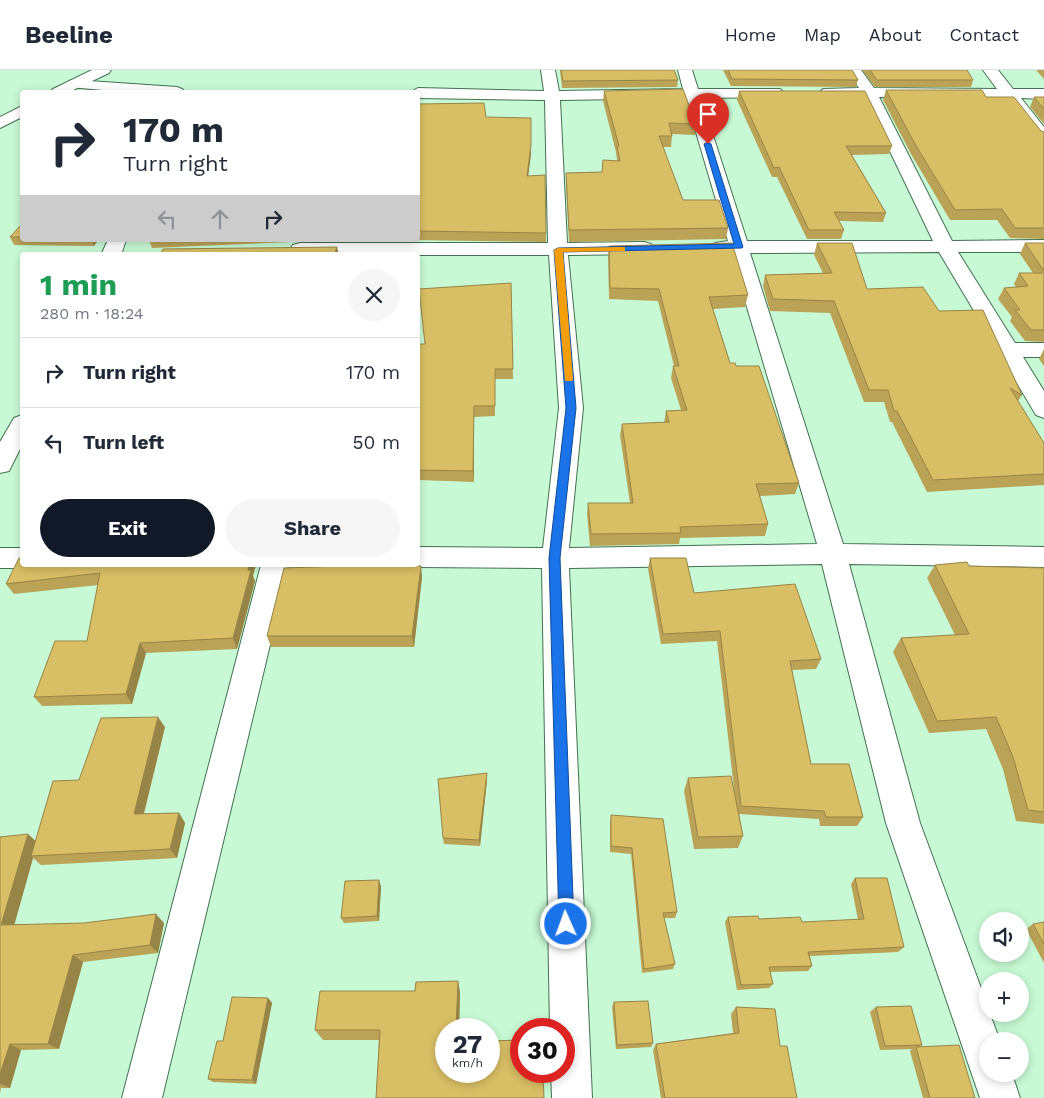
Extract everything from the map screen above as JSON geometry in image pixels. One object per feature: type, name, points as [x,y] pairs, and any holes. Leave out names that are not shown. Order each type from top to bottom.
[{"type":"main road","points":[[62,90],[104,70]]},
{"type":"main road","points":[[854,70],[869,92],[945,246],[1044,410]]},
{"type":"main road","points":[[990,70],[1007,94],[1044,137]]},
{"type":"main road","points":[[688,81],[833,554],[903,823],[979,1037]]},
{"type":"main road","points":[[420,94],[550,83],[688,81],[790,92]]},
{"type":"main road","points":[[550,83],[558,250],[571,408],[555,558],[572,1098]]},
{"type":"main road","points":[[74,84],[151,90]]},
{"type":"main road","points":[[810,92],[1044,94]]},
{"type":"main road","points":[[0,123],[20,112]]},
{"type":"main road","points":[[701,247],[1044,246]]},
{"type":"main road","points":[[284,250],[353,248],[558,250],[663,248]]},
{"type":"main road","points":[[1008,350],[1044,350]]},
{"type":"main road","points":[[0,465],[20,427]]},
{"type":"main road","points":[[420,557],[555,558],[833,554],[1044,557]]},
{"type":"main road","points":[[0,558],[20,558]]},
{"type":"main road","points":[[142,1098],[275,567]]},
{"type":"main road","points":[[995,1082],[1000,1098]]},
{"type":"building","points":[[561,70],[674,70],[678,80],[563,81]]},
{"type":"building","points":[[728,70],[852,70],[858,80],[732,79]]},
{"type":"building","points":[[870,70],[967,70],[973,80],[877,80]]},
{"type":"building","points":[[683,89],[696,124],[669,123],[672,136],[659,136],[683,200],[719,200],[728,228],[569,230],[566,173],[602,172],[603,160],[620,161],[617,147],[619,146],[604,91]]},
{"type":"building","points":[[886,90],[982,90],[986,97],[1014,97],[1041,131],[1044,132],[1044,228],[1015,228],[1002,209],[955,210],[915,144]]},
{"type":"building","points":[[739,91],[865,91],[892,146],[846,146],[886,213],[834,212],[844,230],[809,230],[779,167],[774,168]]},
{"type":"building","points":[[1034,97],[1044,97],[1044,109]]},
{"type":"building","points":[[484,103],[486,117],[531,118],[531,145],[527,176],[545,175],[546,233],[420,231],[420,104]]},
{"type":"building","points":[[20,226],[20,237],[10,237]]},
{"type":"building","points":[[732,243],[748,295],[709,297],[730,363],[735,363],[736,366],[759,366],[799,483],[756,484],[768,524],[680,527],[681,533],[591,534],[588,503],[633,503],[622,424],[669,422],[666,411],[687,410],[673,366],[679,366],[659,289],[610,288],[609,246]]},
{"type":"building","points":[[817,243],[852,243],[867,289],[923,287],[939,311],[983,310],[1022,395],[1010,388],[1044,443],[1044,474],[933,480],[897,411],[894,411],[888,390],[869,390],[834,301],[773,299],[765,275],[832,273]]},
{"type":"building","points":[[1025,243],[1044,243],[1044,271]]},
{"type":"building","points":[[337,247],[335,252],[162,252],[163,249]]},
{"type":"building","points":[[1019,273],[1044,273],[1044,330],[1031,330],[1015,310],[1020,310],[1004,288],[1028,286]]},
{"type":"building","points":[[511,283],[513,369],[495,369],[495,406],[474,406],[473,471],[420,470],[420,344],[425,344],[420,289]]},
{"type":"building","points":[[19,558],[20,567],[249,567],[248,570],[251,570],[233,638],[140,643],[126,694],[34,697],[55,641],[87,641],[100,573],[6,584]]},
{"type":"building","points":[[650,558],[686,558],[694,593],[795,584],[821,659],[790,661],[811,764],[849,764],[863,817],[826,817],[824,811],[741,806],[720,631],[663,634]]},
{"type":"building","points":[[967,562],[969,566],[1044,568],[1044,812],[1028,810],[1013,757],[996,717],[937,721],[901,638],[969,634],[935,565]]},
{"type":"building","points":[[421,566],[412,636],[267,636],[284,568]]},
{"type":"building","points":[[158,717],[134,814],[179,813],[170,849],[31,856],[53,781],[79,780],[101,718]]},
{"type":"building","points":[[487,773],[479,840],[443,838],[438,779]]},
{"type":"building","points":[[731,776],[743,836],[698,837],[688,778]]},
{"type":"building","points":[[611,815],[663,819],[677,912],[663,913],[675,964],[644,969],[632,848],[611,846]]},
{"type":"building","points":[[28,834],[1,925],[84,923],[156,914],[150,945],[73,955],[48,1044],[10,1044],[0,1074],[0,837]]},
{"type":"building","points":[[855,878],[887,878],[904,947],[808,952],[812,966],[769,967],[773,984],[741,985],[728,917],[758,916],[759,919],[800,917],[802,922],[864,919]]},
{"type":"building","points":[[379,880],[377,916],[341,918],[345,881]]},
{"type":"building","points":[[1044,922],[1044,944],[1033,924]]},
{"type":"building","points":[[458,981],[456,1018],[435,1018],[435,1083],[500,1083],[500,1041],[510,1040],[510,1083],[543,1083],[544,1098],[376,1098],[380,1030],[315,1030],[320,991],[415,991],[416,982]]},
{"type":"building","points":[[232,997],[268,998],[252,1080],[208,1079],[217,1041],[223,1041]]},
{"type":"building","points":[[648,1001],[653,1043],[617,1045],[614,1002]]},
{"type":"building","points":[[911,1006],[922,1045],[885,1046],[876,1007]]},
{"type":"building","points":[[736,1007],[775,1009],[780,1046],[787,1046],[797,1098],[665,1098],[656,1044],[739,1033]]},
{"type":"building","points":[[959,1045],[975,1098],[930,1098],[916,1047]]},
{"type":"slow traffic","points":[[569,379],[558,250],[622,249]]},
{"type":"route","points":[[566,924],[555,558],[571,408],[558,250],[739,247],[708,144]]}]
